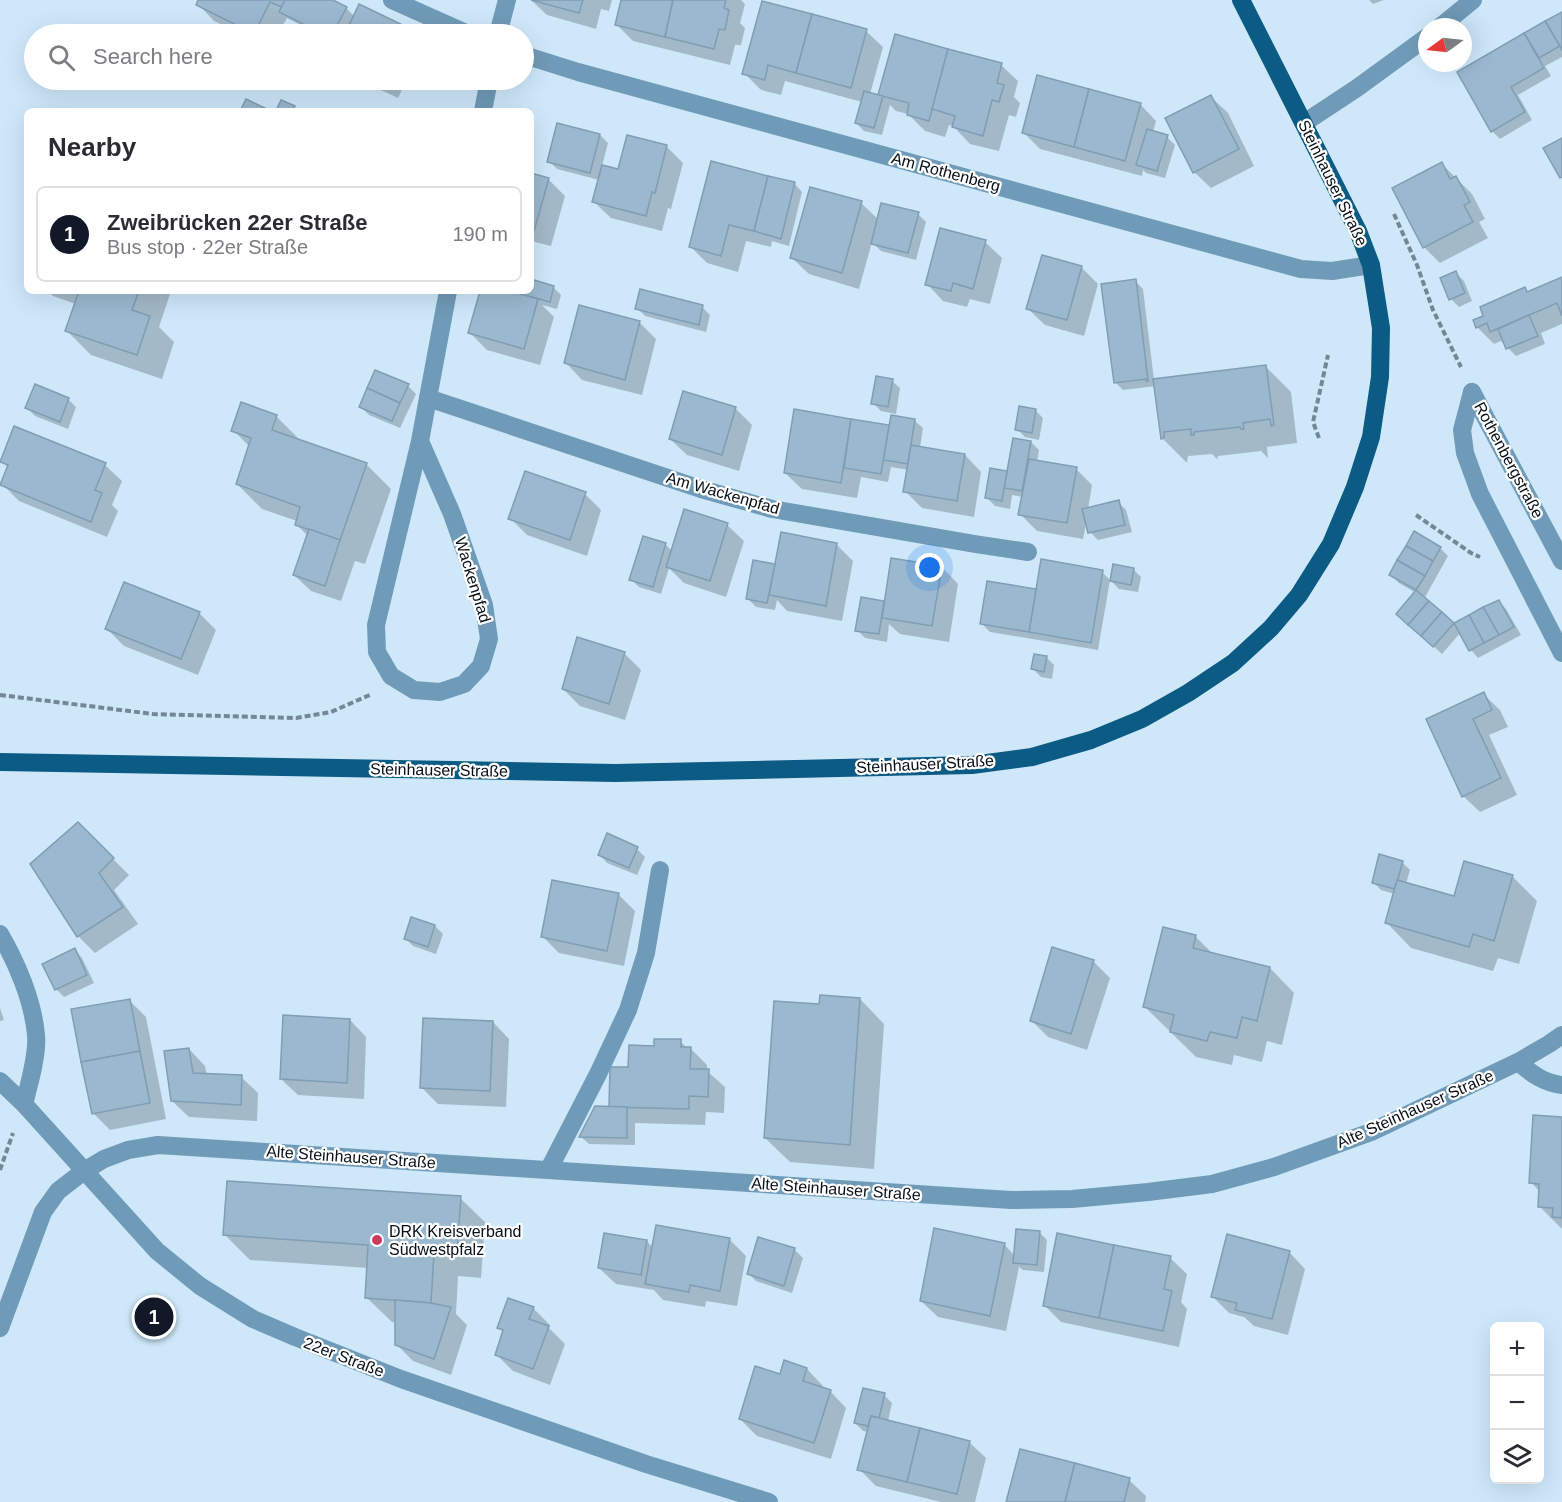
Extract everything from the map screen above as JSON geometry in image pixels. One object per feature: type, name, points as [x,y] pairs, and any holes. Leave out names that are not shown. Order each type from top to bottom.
[{"type":"main road","name":"Steinhauser Straße","points":[[0,762],[639,772],[972,765],[1032,757],[1091,740],[1142,719],[1188,693],[1233,663],[1271,628],[1299,595],[1330,544],[1354,487],[1371,437],[1380,377],[1381,328],[1371,265],[1358,231],[1241,0]]},
{"type":"street","points":[[392,0],[446,24]]},
{"type":"street","points":[[501,24],[507,0]]},
{"type":"street","points":[[1451,18],[1473,0]]},
{"type":"street","points":[[1304,123],[1418,44]]},
{"type":"street","name":"Am Rothenberg","points":[[534,58],[1301,269],[1332,271],[1371,265]]},
{"type":"street","points":[[484,108],[487,90]]},
{"type":"street","points":[[391,676],[377,652],[376,625],[420,441],[447,294]]},
{"type":"street","points":[[1472,392],[1462,430],[1465,453],[1480,494],[1562,653]]},
{"type":"street","name":"Rothenbergstraße","points":[[1472,392],[1562,561]]},
{"type":"street","name":"Am Wackenpfad","points":[[428,398],[701,489],[772,509],[1028,552]]},
{"type":"street","name":"Wackenpfad","points":[[391,676],[414,690],[440,693],[464,684],[481,666],[489,639],[484,605],[452,514],[420,441]]},
{"type":"street","points":[[549,1169],[628,1010],[646,953],[660,870]]},
{"type":"street","points":[[0,934],[12,955],[29,1000],[37,1036],[32,1072],[24,1104]]},
{"type":"street","name":"Alte Steinhauser Straße","points":[[0,1328],[5,1296],[43,1212],[58,1191],[104,1159],[128,1150],[158,1144],[1011,1200],[1071,1199],[1212,1184],[1274,1167],[1371,1132],[1518,1062],[1562,1035]]},
{"type":"street","points":[[1518,1062],[1536,1077],[1562,1085]]},
{"type":"street","name":"22er Straße","points":[[0,1081],[24,1104],[157,1251],[200,1286],[253,1318],[295,1338],[401,1379],[646,1464],[769,1502]]},
{"type":"path","points":[[1394,214],[1417,265],[1433,310],[1472,392]]},
{"type":"path","points":[[1319,438],[1313,422],[1328,355]]},
{"type":"path","points":[[1416,515],[1471,553],[1518,567]]},
{"type":"path","points":[[0,695],[153,714],[296,718],[331,712],[371,695],[391,676]]},
{"type":"building","points":[[198,0],[285,0],[282,7],[270,2],[259,24],[234,24],[196,5]]},
{"type":"building","points":[[285,0],[333,0],[347,7],[338,24],[303,24],[279,12]]},
{"type":"building","points":[[531,0],[583,0],[579,13]]},
{"type":"building","points":[[621,0],[673,0],[665,37],[615,25]]},
{"type":"building","points":[[673,0],[726,0],[724,8],[729,10],[725,30],[719,29],[714,49],[665,37]]},
{"type":"building","points":[[762,1],[812,14],[796,73],[768,65],[765,80],[742,74]]},
{"type":"building","points":[[359,4],[401,24],[350,24]]},
{"type":"building","points":[[1562,12],[1562,50],[1545,21]]},
{"type":"building","points":[[812,14],[867,29],[851,88],[796,73]]},
{"type":"building","points":[[1545,21],[1560,46],[1539,58],[1524,33]]},
{"type":"building","points":[[1524,33],[1544,68],[1511,87],[1525,112],[1491,132],[1457,72],[1472,72],[1472,63]]},
{"type":"building","points":[[895,34],[948,49],[929,121],[907,115],[909,103],[878,95]]},
{"type":"building","points":[[948,49],[1002,63],[997,83],[1004,85],[999,102],[992,100],[983,136],[952,127],[955,116],[932,109]]},
{"type":"building","points":[[1037,75],[1089,89],[1074,147],[1022,133]]},
{"type":"building","points":[[1089,89],[1141,103],[1125,161],[1074,147]]},
{"type":"building","points":[[864,91],[883,96],[874,128],[855,123]]},
{"type":"building","points":[[1211,95],[1239,149],[1193,173],[1165,118]]},
{"type":"building","points":[[246,99],[265,108],[242,108]]},
{"type":"building","points":[[281,100],[295,106],[294,108],[277,108]]},
{"type":"building","points":[[557,123],[600,134],[590,173],[547,162]]},
{"type":"building","points":[[1147,129],[1168,135],[1157,171],[1136,165]]},
{"type":"building","points":[[627,135],[667,145],[655,193],[652,192],[646,216],[592,202],[602,165],[618,169]]},
{"type":"building","points":[[1562,138],[1562,177],[1560,178],[1543,148]]},
{"type":"building","points":[[711,161],[768,176],[754,231],[729,225],[721,256],[689,247]]},
{"type":"building","points":[[1442,162],[1450,179],[1456,176],[1470,202],[1464,205],[1473,222],[1423,248],[1392,188]]},
{"type":"building","points":[[534,174],[549,178],[534,231]]},
{"type":"building","points":[[768,176],[795,182],[781,239],[754,231]]},
{"type":"building","points":[[810,187],[862,201],[842,273],[790,258]]},
{"type":"building","points":[[881,203],[919,212],[908,253],[871,244]]},
{"type":"building","points":[[940,228],[986,240],[973,289],[953,283],[951,291],[925,285]]},
{"type":"building","points":[[1042,255],[1082,266],[1067,320],[1026,309]]},
{"type":"building","points":[[1456,271],[1465,293],[1449,300],[1440,278]]},
{"type":"building","points":[[1562,277],[1562,316],[1557,303],[1490,332],[1487,323],[1476,328],[1473,320],[1483,316],[1480,307],[1525,287],[1527,292]]},
{"type":"building","points":[[1136,279],[1148,381],[1146,379],[1114,383],[1101,284]]},
{"type":"building","points":[[534,280],[554,286],[550,302],[521,294],[534,294]]},
{"type":"building","points":[[640,289],[703,305],[699,325],[635,309]]},
{"type":"building","points":[[78,294],[138,294],[132,310],[150,316],[137,355],[65,331]]},
{"type":"building","points":[[479,294],[520,294],[538,299],[524,349],[468,333]]},
{"type":"building","points":[[579,305],[640,321],[625,380],[564,363]]},
{"type":"building","points":[[1529,315],[1538,336],[1506,349],[1498,329]]},
{"type":"building","points":[[1266,365],[1274,425],[1271,426],[1270,419],[1243,423],[1244,429],[1240,427],[1194,432],[1194,435],[1191,435],[1191,429],[1164,432],[1164,438],[1161,439],[1153,379]]},
{"type":"building","points":[[375,370],[409,384],[400,403],[367,388]]},
{"type":"building","points":[[876,376],[893,379],[888,407],[871,404]]},
{"type":"building","points":[[35,384],[69,398],[60,422],[25,408]]},
{"type":"building","points":[[367,388],[400,403],[392,421],[359,407]]},
{"type":"building","points":[[683,391],[736,407],[722,455],[669,439]]},
{"type":"building","points":[[241,402],[277,415],[272,430],[367,463],[340,540],[295,525],[300,507],[236,484],[251,438],[231,431]]},
{"type":"building","points":[[1019,406],[1036,409],[1032,433],[1015,430]]},
{"type":"building","points":[[794,409],[851,419],[841,483],[784,473]]},
{"type":"building","points":[[891,415],[915,419],[908,464],[883,460]]},
{"type":"building","points":[[851,419],[889,425],[881,474],[844,468]]},
{"type":"building","points":[[14,426],[106,463],[95,490],[102,493],[91,522],[0,485],[8,465],[0,462]]},
{"type":"building","points":[[1013,438],[1031,441],[1022,491],[1004,488]]},
{"type":"building","points":[[911,445],[965,454],[957,501],[903,492]]},
{"type":"building","points":[[1029,459],[1077,467],[1067,523],[1018,515]]},
{"type":"building","points":[[990,468],[1007,471],[1002,501],[985,498]]},
{"type":"building","points":[[525,471],[586,492],[570,540],[508,519]]},
{"type":"building","points":[[1119,500],[1125,525],[1088,533],[1082,509]]},
{"type":"building","points":[[684,509],[728,523],[710,581],[666,567]]},
{"type":"building","points":[[309,529],[340,540],[325,586],[293,575]]},
{"type":"building","points":[[1414,531],[1441,547],[1433,561],[1406,546]]},
{"type":"building","points":[[781,532],[837,543],[826,606],[769,595]]},
{"type":"building","points":[[643,536],[666,543],[653,587],[629,580]]},
{"type":"building","points":[[1406,546],[1433,561],[1425,576],[1397,560]]},
{"type":"building","points":[[891,558],[942,566],[932,626],[882,618]]},
{"type":"building","points":[[1041,559],[1103,570],[1091,643],[1029,632]]},
{"type":"building","points":[[753,560],[775,564],[767,603],[746,599]]},
{"type":"building","points":[[1397,560],[1425,576],[1416,590],[1389,575]]},
{"type":"building","points":[[1113,564],[1134,568],[1131,585],[1110,581]]},
{"type":"building","points":[[987,581],[1036,589],[1029,632],[980,624]]},
{"type":"building","points":[[124,582],[200,612],[181,659],[105,629]]},
{"type":"building","points":[[1416,590],[1429,601],[1408,625],[1396,614]]},
{"type":"building","points":[[861,597],[884,601],[879,634],[855,631]]},
{"type":"building","points":[[1499,600],[1514,627],[1499,635],[1483,607]]},
{"type":"building","points":[[1429,601],[1442,612],[1421,636],[1408,625]]},
{"type":"building","points":[[1483,607],[1499,635],[1484,643],[1469,615]]},
{"type":"building","points":[[1442,612],[1454,623],[1433,647],[1421,636]]},
{"type":"building","points":[[1469,615],[1484,643],[1469,651],[1454,623]]},
{"type":"building","points":[[577,637],[625,652],[609,704],[562,689]]},
{"type":"building","points":[[1034,654],[1047,656],[1044,672],[1031,669]]},
{"type":"building","points":[[1484,692],[1492,710],[1473,719],[1501,778],[1462,797],[1426,719]]},
{"type":"building","points":[[78,822],[114,858],[99,873],[123,907],[77,937],[30,864]]},
{"type":"building","points":[[607,833],[638,847],[629,868],[598,855]]},
{"type":"building","points":[[1379,854],[1403,861],[1395,889],[1372,883]]},
{"type":"building","points":[[1464,861],[1513,875],[1494,941],[1473,934],[1469,947],[1385,923],[1397,880],[1454,896]]},
{"type":"building","points":[[552,880],[619,893],[607,951],[541,937]]},
{"type":"building","points":[[411,917],[435,925],[428,947],[404,939]]},
{"type":"building","points":[[1163,927],[1196,935],[1193,948],[1270,967],[1257,1021],[1242,1017],[1237,1038],[1210,1032],[1207,1041],[1170,1032],[1174,1015],[1143,1007]]},
{"type":"building","points":[[1052,947],[1094,960],[1071,1034],[1030,1021]]},
{"type":"building","points":[[75,948],[87,975],[55,990],[42,964]]},
{"type":"building","points":[[820,995],[860,998],[850,1145],[764,1138],[774,1001],[819,1004]]},
{"type":"building","points":[[130,999],[140,1051],[81,1062],[71,1009]]},
{"type":"building","points":[[283,1015],[350,1019],[347,1083],[280,1079]]},
{"type":"building","points":[[423,1018],[493,1021],[490,1091],[420,1088]]},
{"type":"building","points":[[654,1039],[681,1039],[681,1047],[691,1047],[690,1069],[709,1069],[708,1097],[689,1096],[689,1109],[609,1107],[610,1067],[628,1067],[629,1045],[654,1046]]},
{"type":"building","points":[[189,1048],[193,1073],[242,1075],[241,1105],[171,1101],[164,1051]]},
{"type":"building","points":[[140,1051],[150,1103],[92,1114],[81,1062]]},
{"type":"building","points":[[595,1106],[627,1107],[627,1138],[579,1137]]},
{"type":"building","points":[[1533,1115],[1562,1117],[1562,1218],[1552,1217],[1553,1208],[1538,1207],[1539,1184],[1529,1183]]},
{"type":"building","name":"DRK Kreisverband Südwestpfalz","points":[[227,1181],[461,1196],[457,1253],[434,1252],[431,1303],[365,1298],[368,1245],[223,1235]]},
{"type":"building","points":[[656,1225],[730,1238],[720,1291],[690,1285],[689,1292],[645,1284]]},
{"type":"building","points":[[934,1228],[1005,1243],[990,1316],[920,1301]]},
{"type":"building","points":[[1016,1229],[1040,1231],[1037,1265],[1013,1263]]},
{"type":"building","points":[[604,1233],[647,1240],[641,1275],[598,1268]]},
{"type":"building","points":[[1057,1233],[1114,1245],[1099,1318],[1043,1306]]},
{"type":"building","points":[[1227,1234],[1290,1251],[1272,1319],[1235,1310],[1237,1303],[1211,1297]]},
{"type":"building","points":[[758,1237],[795,1248],[784,1286],[747,1274]]},
{"type":"building","points":[[1114,1245],[1171,1256],[1164,1289],[1172,1291],[1163,1331],[1099,1318]]},
{"type":"building","points":[[508,1298],[534,1307],[529,1319],[549,1326],[533,1369],[495,1355],[503,1330],[497,1328]]},
{"type":"building","points":[[395,1300],[451,1307],[434,1359],[395,1345]]},
{"type":"building","points":[[784,1360],[807,1368],[803,1381],[831,1390],[814,1443],[739,1419],[755,1366],[780,1374]]},
{"type":"building","points":[[863,1388],[885,1393],[879,1418],[871,1416],[868,1426],[854,1423]]},
{"type":"building","points":[[871,1416],[920,1428],[907,1482],[857,1470]]},
{"type":"building","points":[[920,1428],[970,1441],[957,1494],[907,1482]]},
{"type":"building","points":[[1020,1449],[1075,1463],[1065,1502],[1006,1502]]},
{"type":"building","points":[[1075,1463],[1130,1478],[1124,1502],[1065,1502]]},
{"type":"place","name":"DRK Kreisverband Südwestpfalz","points":[[377,1240]]},
{"type":"place","name":"Zweibrücken 22er Straße","points":[[154,1317]]}]
